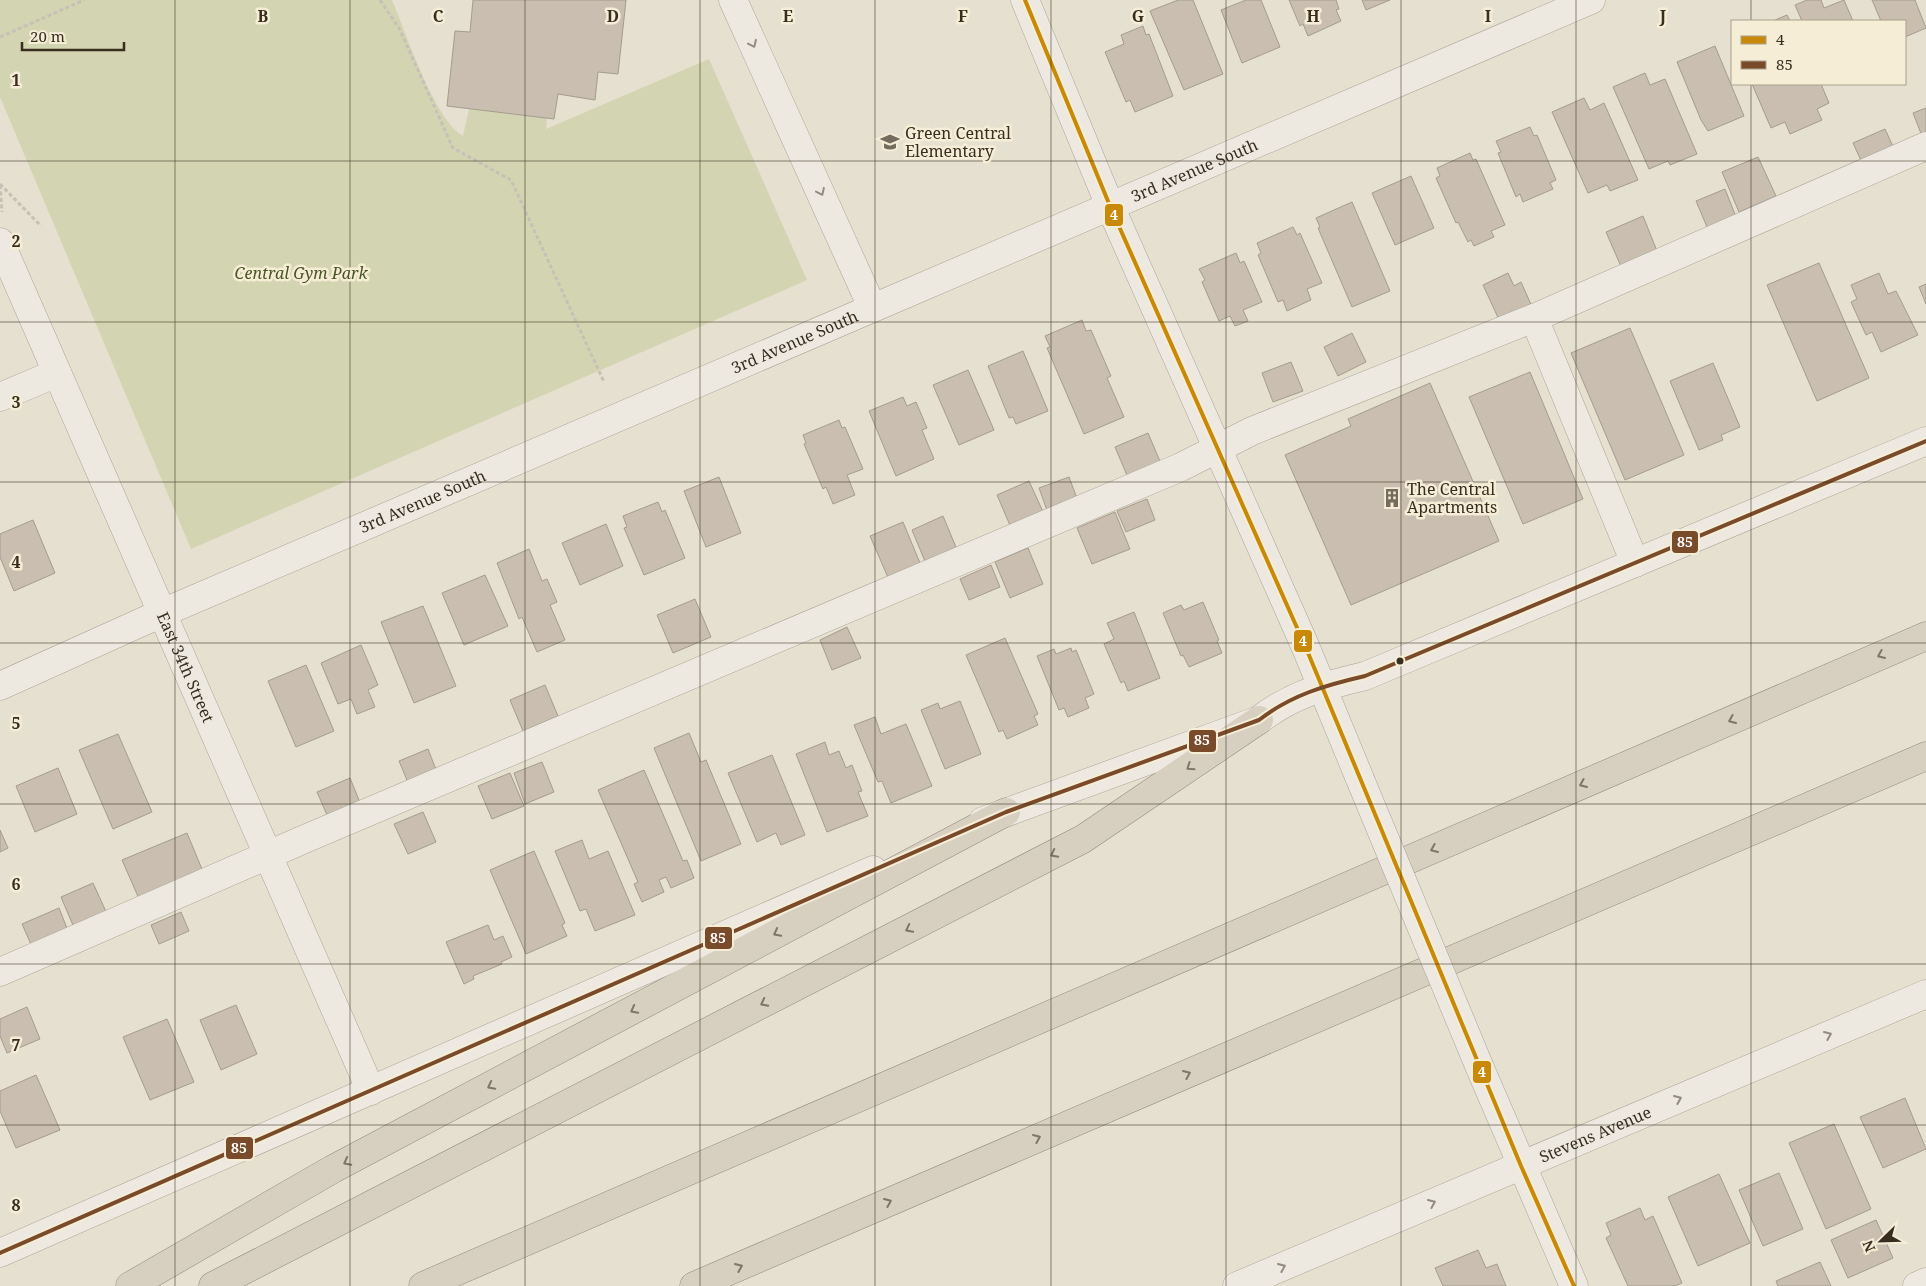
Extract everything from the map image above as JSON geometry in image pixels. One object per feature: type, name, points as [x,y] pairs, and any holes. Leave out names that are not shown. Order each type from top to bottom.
[{"type":"highway","points":[[423,1286],[1926,636]]},
{"type":"highway","points":[[213,1286],[1083,839],[1259,720]]},
{"type":"highway","points":[[694,1286],[1926,756]]},
{"type":"highway","points":[[130,1286],[209,1238],[334,1169],[1006,812]]},
{"type":"street","points":[[733,0],[872,307]]},
{"type":"street","points":[[1025,0],[1110,206],[1219,448],[1302,639],[1521,1166],[1574,1286]]},
{"type":"street","name":"3rd Avenue South","points":[[0,686],[162,613],[1591,0]]},
{"type":"street","points":[[0,972],[1172,471],[1252,431],[1534,318],[1926,146]]},
{"type":"street","name":"East 34th Street","points":[[0,242],[371,1091]]},
{"type":"street","points":[[1534,318],[1635,563]]},
{"type":"street","points":[[0,398],[57,373]]},
{"type":"street","points":[[0,1253],[1006,812],[1259,720],[1280,704],[1320,686],[1365,676],[1926,440]]},
{"type":"street","name":"Stevens Avenue","points":[[1237,1286],[1926,994]]},
{"type":"street","points":[[1917,1286],[1926,1282]]},
{"type":"path","points":[[0,37],[84,0]]},
{"type":"path","points":[[380,0],[399,28],[453,148],[511,180],[604,382]]},
{"type":"path","points":[[0,184],[41,226]]},
{"type":"green space","name":"Central Gym Park","points":[[0,0],[392,0],[431,94],[452,127],[463,136],[469,109],[547,118],[546,129],[709,59],[807,280],[191,549],[0,97]]},
{"type":"building","points":[[473,0],[626,0],[618,74],[598,72],[595,100],[558,94],[554,119],[447,106],[455,31],[470,32]]},
{"type":"building","points":[[1178,0],[1193,0],[1223,74],[1184,90],[1150,11]]},
{"type":"building","points":[[1246,0],[1261,0],[1280,47],[1242,63],[1221,10]]},
{"type":"building","points":[[1289,0],[1336,0],[1339,9],[1336,10],[1341,21],[1308,36],[1303,24],[1300,26]]},
{"type":"building","points":[[1362,0],[1390,0],[1366,10]]},
{"type":"building","points":[[1807,0],[1821,0],[1824,8],[1844,0],[1853,20],[1802,20],[1795,5]]},
{"type":"building","points":[[1872,0],[1915,0],[1926,28],[1906,37],[1906,20],[1881,20]]},
{"type":"building","points":[[1787,15],[1790,20],[1775,20]]},
{"type":"building","points":[[1143,26],[1146,35],[1149,34],[1173,96],[1135,112],[1130,100],[1126,102],[1105,52],[1124,44],[1121,35]]},
{"type":"building","points":[[1715,46],[1744,116],[1708,131],[1701,120],[1677,62]]},
{"type":"building","points":[[1645,73],[1650,85],[1665,79],[1697,154],[1670,165],[1668,161],[1649,169],[1613,87]]},
{"type":"building","points":[[1752,85],[1821,85],[1829,103],[1817,109],[1822,120],[1790,134],[1785,122],[1771,128]]},
{"type":"building","points":[[1584,98],[1590,110],[1604,103],[1638,180],[1610,191],[1607,185],[1588,193],[1552,112]]},
{"type":"building","points":[[1926,108],[1926,134],[1922,136],[1913,113]]},
{"type":"building","points":[[1530,127],[1534,136],[1537,135],[1556,180],[1550,183],[1553,189],[1523,202],[1520,194],[1516,197],[1498,153],[1501,152],[1496,141]]},
{"type":"building","points":[[1885,129],[1896,153],[1864,167],[1853,143]]},
{"type":"building","points":[[1470,153],[1473,160],[1476,159],[1505,225],[1491,231],[1494,237],[1474,246],[1471,240],[1468,242],[1458,222],[1456,223],[1436,178],[1440,176],[1437,168]]},
{"type":"building","points":[[1758,157],[1776,196],[1739,212],[1722,172]]},
{"type":"building","points":[[1411,176],[1434,228],[1395,245],[1372,193]]},
{"type":"building","points":[[1725,189],[1738,222],[1710,234],[1696,201]]},
{"type":"building","points":[[1352,202],[1390,291],[1352,307],[1318,228],[1320,227],[1316,218]]},
{"type":"building","points":[[1643,216],[1659,256],[1623,271],[1606,232]]},
{"type":"building","points":[[1293,227],[1297,235],[1300,233],[1322,283],[1307,289],[1311,300],[1287,311],[1283,300],[1278,302],[1258,255],[1261,253],[1257,243]]},
{"type":"building","points":[[1236,253],[1240,263],[1244,261],[1262,302],[1243,310],[1248,321],[1235,326],[1230,316],[1219,321],[1202,282],[1205,280],[1199,269]]},
{"type":"building","points":[[1819,263],[1869,378],[1817,401],[1767,285]]},
{"type":"building","points":[[1508,273],[1514,286],[1521,282],[1533,309],[1501,324],[1483,285]]},
{"type":"building","points":[[1879,273],[1888,294],[1896,291],[1918,335],[1881,352],[1872,332],[1866,335],[1851,302],[1857,299],[1851,285]]},
{"type":"building","points":[[1926,284],[1926,304],[1919,287]]},
{"type":"building","points":[[1082,320],[1086,331],[1091,330],[1111,376],[1107,378],[1124,417],[1084,434],[1047,348],[1050,347],[1045,336]]},
{"type":"building","points":[[1630,328],[1684,455],[1625,480],[1571,353]]},
{"type":"building","points":[[1352,333],[1366,362],[1338,376],[1324,347]]},
{"type":"building","points":[[1023,351],[1048,411],[1016,424],[1013,417],[1009,418],[988,366]]},
{"type":"building","points":[[1291,362],[1303,391],[1273,402],[1262,373]]},
{"type":"building","points":[[1713,363],[1740,427],[1721,435],[1723,440],[1699,450],[1670,381]]},
{"type":"building","points":[[968,370],[994,430],[959,445],[933,385]]},
{"type":"building","points":[[1530,372],[1583,499],[1523,524],[1469,397]]},
{"type":"building","name":"The Central Apartments","points":[[1430,383],[1499,541],[1351,605],[1285,455],[1351,426],[1348,419]]},
{"type":"building","points":[[903,397],[907,406],[916,402],[927,428],[922,430],[934,459],[896,476],[869,411]]},
{"type":"building","points":[[839,420],[842,428],[845,427],[863,469],[847,475],[855,495],[833,504],[826,487],[823,489],[804,444],[806,443],[803,435]]},
{"type":"building","points":[[1148,433],[1162,466],[1129,480],[1115,447]]},
{"type":"building","points":[[719,477],[741,533],[706,547],[684,491]]},
{"type":"building","points":[[1069,477],[1078,501],[1048,513],[1039,488]]},
{"type":"building","points":[[1029,481],[1045,516],[1012,530],[997,495]]},
{"type":"building","points":[[1147,499],[1155,520],[1126,532],[1117,511]]},
{"type":"building","points":[[658,502],[662,512],[665,510],[685,558],[644,575],[624,528],[627,527],[623,516]]},
{"type":"building","points":[[1115,512],[1130,549],[1092,564],[1077,528]]},
{"type":"building","points":[[943,516],[958,552],[927,566],[912,530]]},
{"type":"building","points":[[33,520],[55,573],[14,591],[0,557],[0,534]]},
{"type":"building","points":[[903,522],[922,568],[890,582],[870,536]]},
{"type":"building","points":[[606,524],[623,566],[580,585],[562,543]]},
{"type":"building","points":[[1028,548],[1043,584],[1010,598],[995,562]]},
{"type":"building","points":[[529,549],[542,581],[547,579],[557,602],[550,605],[565,640],[537,652],[522,617],[519,619],[497,563]]},
{"type":"building","points":[[991,565],[1000,587],[969,600],[960,579]]},
{"type":"building","points":[[485,575],[508,626],[464,645],[442,593]]},
{"type":"building","points":[[695,599],[711,637],[673,653],[657,615]]},
{"type":"building","points":[[1203,602],[1219,640],[1217,641],[1222,653],[1189,667],[1183,655],[1181,656],[1163,613],[1181,605],[1184,610]]},
{"type":"building","points":[[423,606],[456,686],[414,703],[381,622]]},
{"type":"building","points":[[1134,612],[1160,678],[1128,691],[1124,681],[1121,683],[1104,644],[1114,639],[1107,623]]},
{"type":"building","points":[[847,627],[861,658],[832,670],[820,640]]},
{"type":"building","points":[[1005,638],[1038,714],[1034,716],[1038,725],[1007,739],[1003,730],[999,732],[966,655]]},
{"type":"building","points":[[361,645],[378,685],[368,690],[375,707],[357,714],[351,699],[338,704],[321,663]]},
{"type":"building","points":[[1071,648],[1072,652],[1076,650],[1094,694],[1085,698],[1089,708],[1068,717],[1064,708],[1059,710],[1037,656],[1054,649],[1056,654]]},
{"type":"building","points":[[306,665],[334,731],[296,747],[268,681]]},
{"type":"building","points":[[545,685],[558,716],[523,731],[510,700]]},
{"type":"building","points":[[960,701],[981,754],[945,769],[921,710],[938,703],[940,709]]},
{"type":"building","points":[[875,717],[881,734],[906,724],[932,786],[891,803],[882,781],[878,782],[854,725]]},
{"type":"building","points":[[689,733],[701,762],[706,760],[741,844],[701,861],[654,748]]},
{"type":"building","points":[[118,734],[152,812],[113,829],[79,750]]},
{"type":"building","points":[[825,742],[829,755],[839,751],[846,768],[852,765],[862,791],[858,792],[868,816],[827,832],[796,754]]},
{"type":"building","points":[[428,749],[440,780],[412,792],[399,761]]},
{"type":"building","points":[[772,755],[805,835],[781,845],[776,833],[757,842],[728,773]]},
{"type":"building","points":[[542,762],[554,792],[525,804],[514,773]]},
{"type":"building","points":[[58,768],[77,814],[35,832],[16,786]]},
{"type":"building","points":[[644,770],[683,861],[687,860],[694,878],[671,888],[666,877],[659,880],[664,892],[642,902],[634,884],[638,882],[598,790]]},
{"type":"building","points":[[510,773],[524,806],[492,819],[478,786]]},
{"type":"building","points":[[350,778],[363,810],[331,824],[317,792]]},
{"type":"building","points":[[423,812],[436,842],[408,854],[394,824]]},
{"type":"building","points":[[0,830],[8,848],[0,852]]},
{"type":"building","points":[[187,833],[204,874],[140,901],[122,860]]},
{"type":"building","points":[[582,840],[589,859],[608,851],[635,915],[595,931],[586,909],[580,911],[555,851]]},
{"type":"building","points":[[534,851],[565,923],[562,925],[567,936],[526,954],[490,870]]},
{"type":"building","points":[[93,883],[108,916],[75,930],[61,897]]},
{"type":"building","points":[[59,908],[70,936],[34,951],[22,924]]},
{"type":"building","points":[[181,912],[189,931],[159,944],[151,925]]},
{"type":"building","points":[[488,925],[494,940],[503,936],[512,957],[501,962],[502,964],[473,976],[474,979],[464,984],[446,942]]},
{"type":"building","points":[[236,1005],[257,1054],[221,1070],[200,1020]]},
{"type":"building","points":[[27,1007],[40,1039],[7,1053],[0,1036],[0,1019]]},
{"type":"building","points":[[167,1019],[194,1082],[150,1100],[123,1037]]},
{"type":"building","points":[[36,1075],[60,1130],[16,1148],[0,1111],[0,1091]]},
{"type":"building","points":[[1905,1098],[1926,1149],[1883,1168],[1860,1117]]},
{"type":"building","points":[[1834,1124],[1871,1209],[1826,1229],[1789,1143]]},
{"type":"building","points":[[1779,1173],[1803,1229],[1763,1246],[1739,1190]]},
{"type":"building","points":[[1719,1174],[1750,1243],[1698,1266],[1668,1197]]},
{"type":"building","points":[[1640,1208],[1645,1220],[1653,1216],[1682,1283],[1675,1286],[1628,1286],[1606,1238],[1611,1235],[1606,1223]]},
{"type":"building","points":[[1876,1220],[1893,1258],[1848,1278],[1831,1240]]},
{"type":"building","points":[[1478,1250],[1486,1268],[1497,1264],[1506,1286],[1443,1286],[1435,1268]]},
{"type":"building","points":[[1820,1262],[1831,1286],[1778,1286],[1776,1281]]},
{"type":"transit line","name":"4","points":[[1025,0],[1110,206],[1306,648],[1521,1166],[1574,1286]]},
{"type":"transit line","name":"85","points":[[0,1253],[1006,812],[1259,720],[1296,697],[1336,683],[1365,676],[1926,441]]},
{"type":"place","name":"Green Central Elementary","points":[[890,142]]},
{"type":"place","name":"The Central Apartments","points":[[1392,498]]}]
